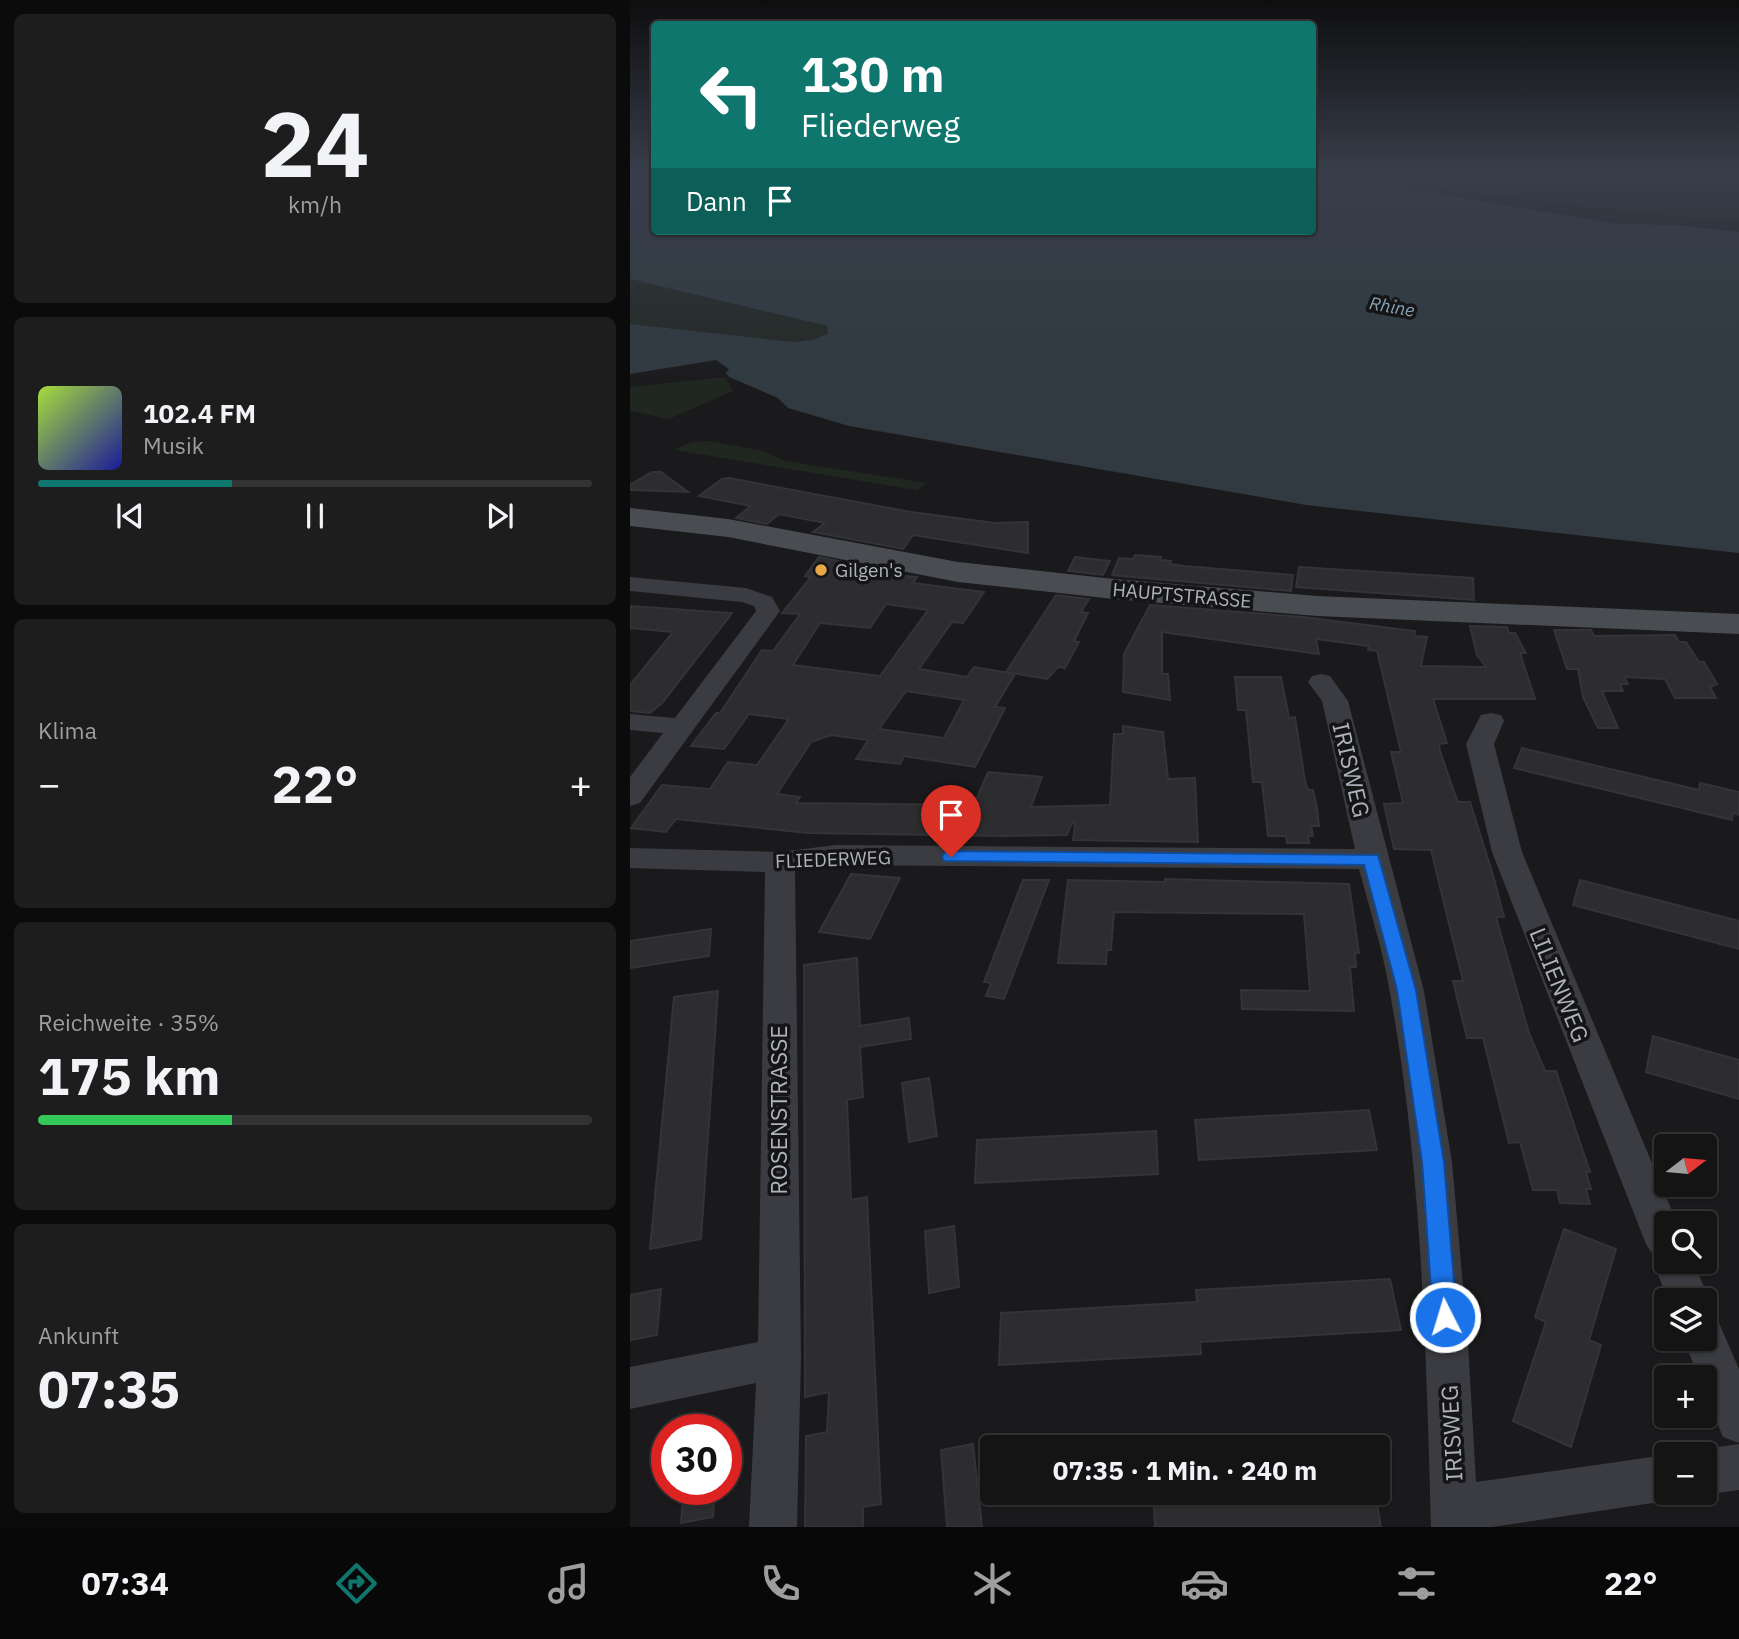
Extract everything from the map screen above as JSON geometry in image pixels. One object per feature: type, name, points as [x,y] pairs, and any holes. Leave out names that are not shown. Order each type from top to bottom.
[{"type":"main road","name":"HAUPTSTRASSE","points":[[630,517],[728,528],[958,572],[1114,589],[1317,606],[1739,624]]},
{"type":"street","points":[[630,584],[746,595],[764,602],[768,611],[630,797]]},
{"type":"street","name":"IRISWEG","points":[[1321,682],[1335,701],[1371,859],[1407,990],[1433,1162],[1455,1518]]},
{"type":"street","name":"LILIENWEG","points":[[1491,721],[1480,744],[1507,852],[1654,1214]]},
{"type":"street","points":[[630,722],[682,727]]},
{"type":"street","name":"FLIEDERWEG","points":[[630,858],[779,862],[835,855],[1371,859]]},
{"type":"street","name":"ROSENSTRASSE","points":[[773,1527],[779,1358],[779,862]]},
{"type":"street","points":[[1710,1351],[1739,1420]]},
{"type":"street","points":[[630,1388],[779,1358]]},
{"type":"street","points":[[1717,1470],[1739,1467]]},
{"type":"street","points":[[1455,1518],[1654,1480]]},
{"type":"shaded area","points":[[630,279],[827,326],[828,333],[816,339],[795,342],[630,324]]},
{"type":"shaded area","points":[[725,377],[733,391],[669,419],[630,411],[630,387]]},
{"type":"shaded area","points":[[709,441],[763,451],[785,461],[927,483],[917,490],[674,450],[691,442]]},
{"type":"water","name":"Rhine","points":[[630,244],[1739,244],[1739,553],[1306,505],[849,426],[788,408],[778,398],[729,377],[726,373],[729,369],[716,360],[630,374],[630,324],[795,342],[816,339],[828,333],[827,326],[630,279]]},
{"type":"building","points":[[652,472],[661,472],[688,492],[630,490],[630,485]]},
{"type":"building","points":[[729,478],[911,512],[995,523],[1028,522],[1028,553],[913,535],[903,549],[813,532],[825,523],[779,514],[767,524],[736,518],[751,506],[699,496],[722,479]]},
{"type":"building","points":[[1135,555],[1161,557],[1160,560],[1171,561],[1170,564],[1184,566],[1293,575],[1291,591],[1112,575],[1119,558],[1133,559]]},
{"type":"building","points":[[819,557],[888,571],[885,574],[917,577],[913,583],[984,592],[963,623],[952,622],[919,669],[967,677],[974,667],[1015,674],[995,707],[1005,708],[975,767],[904,756],[900,764],[856,759],[868,740],[831,735],[811,742],[777,794],[800,797],[796,803],[974,805],[988,772],[1042,777],[1031,807],[1110,805],[1114,734],[1123,734],[1123,726],[1163,732],[1168,779],[1195,778],[1198,842],[1073,840],[1075,824],[1072,823],[1067,835],[1004,836],[808,833],[676,819],[666,832],[631,828],[662,785],[710,789],[728,762],[757,765],[789,719],[749,714],[724,749],[691,746],[716,713],[720,713],[762,650],[773,651],[800,614],[782,613],[811,577],[805,576]],"holes":[[[886,604],[928,610],[880,676],[793,665],[820,623],[870,628]],[[906,691],[964,700],[944,738],[879,729]]]},
{"type":"building","points":[[1075,557],[1110,561],[1103,575],[1068,571]]},
{"type":"building","points":[[1299,567],[1473,578],[1474,600],[1296,587]]},
{"type":"building","points":[[1056,595],[1089,599],[1081,612],[1088,613],[1074,641],[1079,642],[1065,668],[1058,667],[1047,679],[1006,672]]},
{"type":"building","points":[[1150,605],[1303,617],[1415,631],[1414,636],[1427,637],[1421,666],[1486,667],[1477,655],[1470,626],[1507,627],[1509,633],[1515,633],[1526,653],[1521,653],[1521,656],[1535,699],[1433,699],[1447,743],[1439,744],[1440,751],[1458,802],[1470,802],[1493,875],[1504,917],[1496,917],[1529,1033],[1545,1071],[1556,1071],[1590,1172],[1586,1172],[1591,1189],[1586,1189],[1590,1204],[1560,1203],[1557,1190],[1533,1190],[1520,1142],[1509,1143],[1483,1038],[1467,1038],[1453,981],[1463,981],[1431,850],[1394,849],[1384,804],[1403,803],[1391,752],[1401,752],[1377,651],[1368,650],[1369,646],[1316,639],[1319,654],[1162,632],[1162,674],[1168,674],[1170,700],[1123,692],[1124,654]]},
{"type":"building","points":[[630,606],[732,613],[662,703],[650,713],[630,711],[630,685],[673,632],[630,628]]},
{"type":"building","points":[[1554,630],[1591,630],[1594,636],[1675,635],[1679,642],[1686,642],[1699,662],[1704,662],[1717,684],[1710,687],[1716,698],[1675,698],[1665,679],[1624,677],[1628,684],[1620,684],[1623,691],[1602,691],[1618,728],[1598,728],[1583,697],[1578,669],[1567,669]]},
{"type":"building","points":[[1235,677],[1281,677],[1289,718],[1295,717],[1305,781],[1308,790],[1313,790],[1317,808],[1319,826],[1311,826],[1313,836],[1308,836],[1309,843],[1287,843],[1286,836],[1268,836],[1262,782],[1253,782],[1246,710],[1238,710]]},
{"type":"building","points":[[1522,748],[1699,790],[1700,783],[1739,792],[1739,815],[1733,813],[1732,820],[1514,768]]},
{"type":"building","points":[[851,874],[900,878],[870,939],[819,932]]},
{"type":"building","points":[[1165,879],[1349,884],[1359,953],[1355,953],[1356,967],[1350,967],[1354,1011],[1242,1009],[1241,990],[1310,991],[1304,914],[1114,912],[1111,950],[1107,950],[1106,964],[1058,963],[1068,880],[1165,882]]},
{"type":"building","points":[[1023,880],[1049,880],[1004,999],[986,996],[991,983],[984,982]]},
{"type":"building","points":[[1580,880],[1739,921],[1739,949],[1573,905]]},
{"type":"building","points":[[711,929],[709,956],[630,968],[630,941]]},
{"type":"building","points":[[857,958],[860,1026],[909,1018],[911,1039],[860,1047],[863,1097],[847,1100],[851,1200],[867,1197],[881,1504],[863,1507],[863,1527],[805,1527],[806,1436],[827,1432],[829,1392],[805,1397],[804,965]]},
{"type":"building","points":[[718,991],[701,1239],[650,1249],[674,997]]},
{"type":"building","points":[[1653,1036],[1739,1060],[1739,1099],[1646,1072]]},
{"type":"building","points":[[929,1078],[937,1136],[909,1142],[902,1083]]},
{"type":"building","points":[[1369,1110],[1377,1150],[1199,1160],[1195,1120]]},
{"type":"building","points":[[1156,1131],[1158,1174],[975,1183],[977,1140]]},
{"type":"building","points":[[954,1226],[959,1287],[929,1293],[925,1231]]},
{"type":"building","points":[[1564,1229],[1616,1249],[1589,1340],[1601,1345],[1571,1447],[1513,1421],[1546,1322],[1535,1317]]},
{"type":"building","points":[[1390,1279],[1401,1330],[1200,1342],[1201,1354],[999,1365],[1001,1313],[1197,1302],[1196,1290]]},
{"type":"building","points":[[661,1289],[657,1335],[630,1340],[630,1295]]},
{"type":"building","points":[[973,1444],[982,1527],[947,1527],[941,1450]]},
{"type":"building","points":[[683,1505],[714,1505],[713,1517],[681,1523]]},
{"type":"building","points":[[1154,1505],[1377,1505],[1381,1527],[1155,1527]]},
{"type":"place","name":"Gilgen's","points":[[821,570]]},
{"type":"route","points":[[951,857],[1371,859],[1407,990],[1433,1162],[1445,1317]]}]
